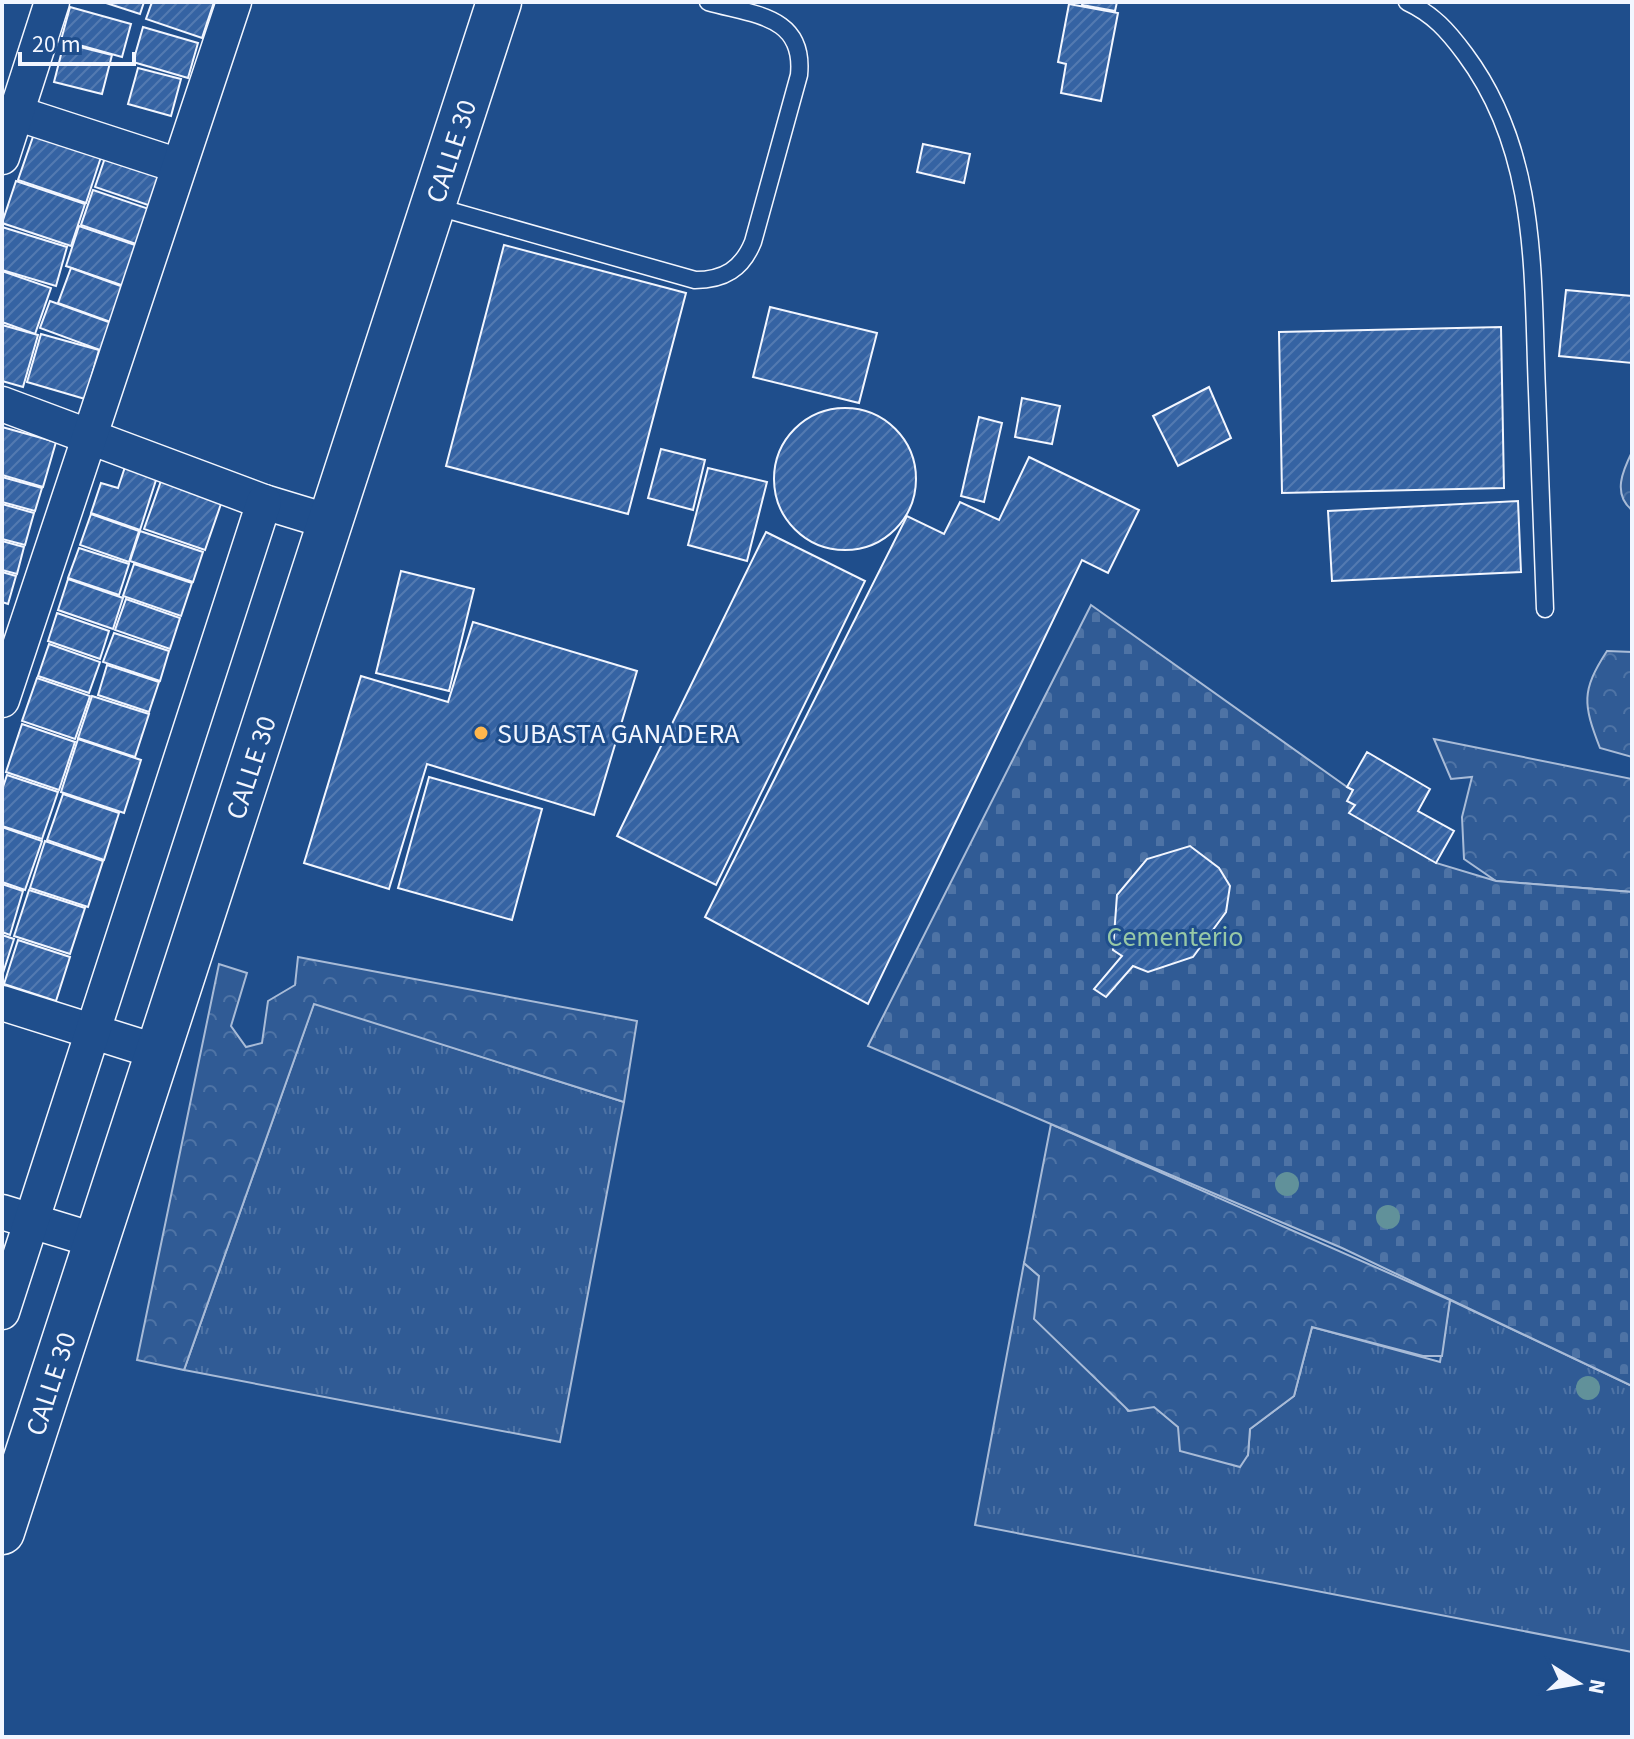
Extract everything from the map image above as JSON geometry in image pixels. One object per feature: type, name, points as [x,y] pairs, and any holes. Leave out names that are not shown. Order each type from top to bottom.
[{"type":"main road","name":"CALLE 30","points":[[2,1532],[499,2]]},
{"type":"street","points":[[2,157],[52,2]]},
{"type":"street","points":[[2,700],[234,2]]},
{"type":"street","points":[[16,113],[179,166]]},
{"type":"street","points":[[2,404],[264,502],[330,522]]},
{"type":"street","points":[[2,1312],[16,1216],[93,1031],[264,502]]},
{"type":"street","points":[[2,1003],[158,1052]]},
{"type":"street","points":[[16,1216],[97,1241]]},
{"type":"lane","points":[[433,205],[695,280],[720,278],[731,273],[749,254],[753,242],[799,75],[801,57],[797,39],[776,23],[708,2]]},
{"type":"lane","points":[[1407,2],[1429,12],[1472,64],[1507,129],[1520,167],[1531,246],[1545,609]]},
{"type":"green space","points":[[1632,452],[1632,510],[1622,497],[1621,482]]},
{"type":"green space","name":"Cementerio","points":[[1091,605],[1347,787],[1400,815],[1436,863],[1496,881],[1632,892],[1632,1386],[1342,1248],[868,1046]]},
{"type":"green space","points":[[1607,651],[1632,652],[1632,757],[1600,748],[1590,720],[1589,688]]},
{"type":"green space","points":[[1434,739],[1632,779],[1632,892],[1496,881],[1464,859],[1462,817],[1472,777],[1451,779]]},
{"type":"green space","points":[[298,957],[637,1021],[624,1102],[314,1004],[184,1370],[137,1360],[219,964],[247,973],[231,1026],[246,1047],[262,1043],[268,1001],[295,985]]},
{"type":"green space","points":[[314,1003],[624,1102],[560,1442],[184,1370]]},
{"type":"green space","points":[[1051,1124],[1450,1300],[1442,1356],[1423,1356],[1312,1327],[1294,1396],[1250,1429],[1248,1455],[1240,1467],[1180,1451],[1178,1427],[1154,1407],[1129,1411],[1034,1319],[1039,1276],[1024,1263]]},
{"type":"green space","points":[[1024,1263],[1039,1276],[1128,1411],[1154,1406],[1178,1427],[1248,1455],[1250,1429],[1294,1396],[1312,1327],[1440,1362],[1450,1300],[1632,1386],[1632,1652],[975,1525]]},
{"type":"building","points":[[103,2],[144,2],[140,14]]},
{"type":"building","points":[[152,2],[214,2],[202,38],[146,19]]},
{"type":"building","points":[[1083,2],[1117,2],[1115,11],[1082,5]]},
{"type":"building","points":[[1069,4],[1118,13],[1101,101],[1061,93],[1066,64],[1058,62]]},
{"type":"building","points":[[70,7],[131,24],[122,57],[61,40]]},
{"type":"building","points":[[143,27],[198,43],[188,78],[133,62]]},
{"type":"building","points":[[64,43],[112,55],[102,94],[54,82]]},
{"type":"building","points":[[138,68],[181,79],[171,116],[128,104]]},
{"type":"building","points":[[36,128],[103,151],[86,203],[18,180]]},
{"type":"building","points":[[923,144],[970,154],[964,183],[917,172]]},
{"type":"building","points":[[107,152],[164,171],[151,206],[95,187]]},
{"type":"building","points":[[16,181],[85,204],[71,246],[2,223]]},
{"type":"building","points":[[93,190],[152,210],[139,245],[81,225]]},
{"type":"building","points":[[79,226],[141,247],[127,287],[66,266]]},
{"type":"building","points":[[2,227],[67,247],[56,286],[2,270]]},
{"type":"building","points":[[504,245],[686,293],[628,514],[446,466]]},
{"type":"building","points":[[71,268],[129,289],[116,324],[58,303]]},
{"type":"building","points":[[2,271],[51,288],[35,334],[2,322]]},
{"type":"building","points":[[1566,290],[1632,296],[1632,363],[1559,356]]},
{"type":"building","points":[[50,301],[117,325],[108,353],[40,328]]},
{"type":"building","points":[[770,307],[877,333],[859,403],[753,377]]},
{"type":"building","points":[[2,325],[38,335],[23,387],[2,381]]},
{"type":"building","points":[[1501,327],[1504,488],[1282,493],[1279,332]]},
{"type":"building","points":[[41,334],[99,350],[85,399],[27,382]]},
{"type":"building","points":[[1209,387],[1231,438],[1178,466],[1153,416]]},
{"type":"building","points":[[1022,398],[1060,406],[1052,444],[1015,437]]},
{"type":"building","points":[[845,408],[872,414],[895,429],[910,452],[916,479],[910,506],[895,529],[872,544],[845,550],[818,544],[795,529],[780,506],[774,479],[780,452],[795,429],[818,414]]},
{"type":"building","points":[[979,417],[1002,423],[984,502],[961,496]]},
{"type":"building","points":[[2,427],[56,442],[43,487],[2,475]]},
{"type":"building","points":[[661,449],[705,460],[693,510],[648,498]]},
{"type":"building","points":[[1029,457],[1139,510],[1108,573],[1082,560],[868,1004],[705,917],[907,516],[944,534],[960,502],[999,520]]},
{"type":"building","points":[[125,467],[157,477],[140,530],[91,513],[101,483],[118,488]]},
{"type":"building","points":[[708,468],[767,482],[747,561],[688,545]]},
{"type":"building","points":[[2,477],[42,488],[35,511],[2,502]]},
{"type":"building","points":[[161,481],[222,501],[205,550],[144,529]]},
{"type":"building","points":[[1518,501],[1521,572],[1332,581],[1328,511]]},
{"type":"building","points":[[2,504],[34,513],[25,545],[2,539]]},
{"type":"building","points":[[91,514],[139,531],[129,562],[80,545]]},
{"type":"building","points":[[140,531],[203,552],[193,582],[130,561]]},
{"type":"building","points":[[766,532],[865,581],[716,885],[617,836]]},
{"type":"building","points":[[2,541],[24,547],[17,574],[2,570]]},
{"type":"building","points":[[79,548],[129,564],[119,595],[68,578]]},
{"type":"building","points":[[134,564],[192,583],[181,616],[123,596]]},
{"type":"building","points":[[401,571],[474,589],[449,691],[376,673]]},
{"type":"building","points":[[2,572],[16,576],[8,604],[2,602]]},
{"type":"building","points":[[68,579],[123,598],[113,629],[58,610]]},
{"type":"building","points":[[126,599],[180,618],[170,649],[115,630]]},
{"type":"building","points":[[57,613],[109,631],[100,659],[48,641]]},
{"type":"building","name":"SUBASTA GANADERA","points":[[473,622],[637,671],[594,815],[427,764],[389,889],[304,863],[361,676],[448,702]]},
{"type":"building","points":[[114,633],[169,651],[160,681],[103,662]]},
{"type":"building","points":[[49,644],[100,662],[89,693],[38,676]]},
{"type":"building","points":[[107,665],[159,682],[149,712],[98,695]]},
{"type":"building","points":[[37,678],[90,696],[75,739],[22,721]]},
{"type":"building","points":[[92,696],[149,714],[135,757],[78,738]]},
{"type":"building","points":[[22,724],[75,742],[59,790],[6,772]]},
{"type":"building","points":[[78,739],[141,760],[124,813],[61,792]]},
{"type":"building","points":[[1367,752],[1430,789],[1418,811],[1454,831],[1436,863],[1349,813],[1355,805],[1347,801],[1353,790],[1347,787]]},
{"type":"building","points":[[7,775],[58,792],[42,839],[2,826],[2,790]]},
{"type":"building","points":[[429,777],[542,809],[512,920],[398,888]]},
{"type":"building","points":[[63,794],[119,813],[104,860],[47,840]]},
{"type":"building","points":[[2,827],[42,841],[25,890],[2,882]]},
{"type":"building","points":[[45,841],[103,861],[88,907],[30,888]]},
{"type":"building","points":[[1190,846],[1219,868],[1230,886],[1226,912],[1193,957],[1148,972],[1133,966],[1106,997],[1094,989],[1122,956],[1113,950],[1117,895],[1147,859]]},
{"type":"building","points":[[2,884],[23,891],[10,935],[2,932]]},
{"type":"building","points":[[29,890],[85,908],[70,954],[14,936]]},
{"type":"building","points":[[2,935],[14,939],[2,976]]},
{"type":"building","points":[[18,940],[70,957],[56,1001],[4,984]]},
{"type":"place","name":"SUBASTA GANADERA","points":[[481,733]]}]
